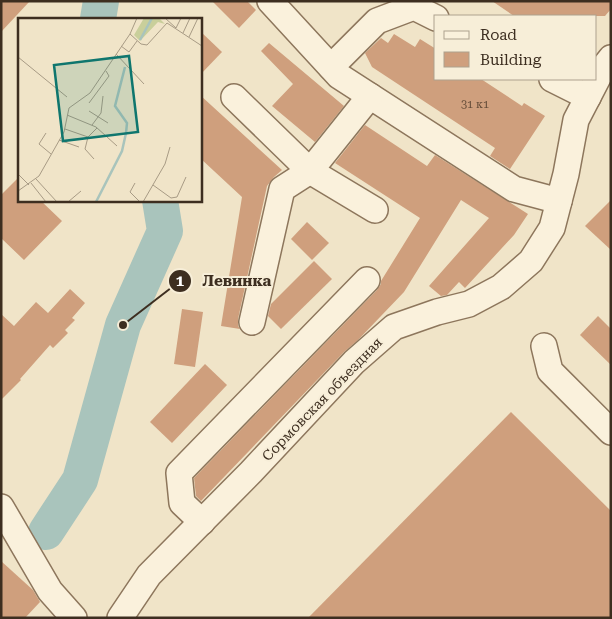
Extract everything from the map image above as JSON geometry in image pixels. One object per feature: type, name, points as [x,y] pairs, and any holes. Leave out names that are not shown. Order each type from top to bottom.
[{"type":"street","points":[[270,1],[339,76],[514,189],[559,201]]},
{"type":"street","points":[[331,67],[377,21],[414,4],[434,17]]},
{"type":"street","name":"Сормовская объездная","points":[[597,80],[611,58]]},
{"type":"street","points":[[554,80],[588,97]]},
{"type":"street","name":"Сормовская объездная","points":[[120,618],[149,575],[251,472],[354,362],[394,327],[438,312],[470,304],[501,287],[531,261],[552,228],[566,174],[576,120],[597,80]]},
{"type":"street","points":[[252,322],[282,189],[310,171],[370,96]]},
{"type":"street","points":[[234,97],[310,171],[375,210]]},
{"type":"street","points":[[202,522],[182,502],[179,473],[367,280]]},
{"type":"street","points":[[544,346],[550,372],[611,432]]},
{"type":"street","points":[[1,507],[50,591],[74,618]]},
{"type":"building","points":[[1,1],[30,1],[1,32]]},
{"type":"building","points":[[212,1],[247,1],[256,10],[239,28]]},
{"type":"building","points":[[492,1],[611,1],[611,9],[605,16],[513,15]]},
{"type":"building","points":[[201,32],[222,52],[201,74]]},
{"type":"building","points":[[394,34],[415,47],[420,39],[434,48],[434,80],[483,80],[522,106],[524,103],[545,116],[510,169],[490,156],[495,148],[372,67],[365,53],[381,38],[388,43]]},
{"type":"building","points":[[269,43],[344,106],[315,142],[272,106],[293,84],[261,51]]},
{"type":"building","points":[[201,96],[282,170],[267,186],[238,319],[240,329],[221,326],[242,197],[201,159]]},
{"type":"building","points":[[365,125],[427,166],[435,155],[528,214],[514,235],[465,288],[459,282],[447,295],[441,296],[429,286],[489,218],[461,200],[404,292],[201,501],[196,496],[194,478],[377,290],[420,218],[335,163]]},
{"type":"building","points":[[18,178],[18,201],[41,201],[62,221],[24,260],[1,238],[1,195]]},
{"type":"building","points":[[611,200],[611,250],[585,226]]},
{"type":"building","points":[[307,222],[329,243],[312,260],[291,239]]},
{"type":"building","points":[[314,261],[332,279],[281,329],[268,316],[271,304]]},
{"type":"building","points":[[70,289],[85,303],[72,318],[75,320],[65,330],[68,333],[53,348],[50,345],[21,380],[1,400],[1,314],[14,326],[36,302],[48,313]]},
{"type":"building","points":[[182,309],[203,312],[195,367],[174,364]]},
{"type":"building","points":[[598,316],[611,329],[611,365],[580,335]]},
{"type":"building","points":[[205,364],[227,385],[172,443],[150,422]]},
{"type":"building","points":[[511,412],[611,511],[611,618],[308,618]]},
{"type":"building","points":[[1,561],[33,590],[40,602],[25,618],[1,618]]},
{"type":"waterway","points":[[98,18],[101,1]]},
{"type":"waterway","points":[[46,532],[80,480],[123,325],[165,231],[160,201]]},
{"type":"place","name":"Левинка","points":[[123,325]]}]
